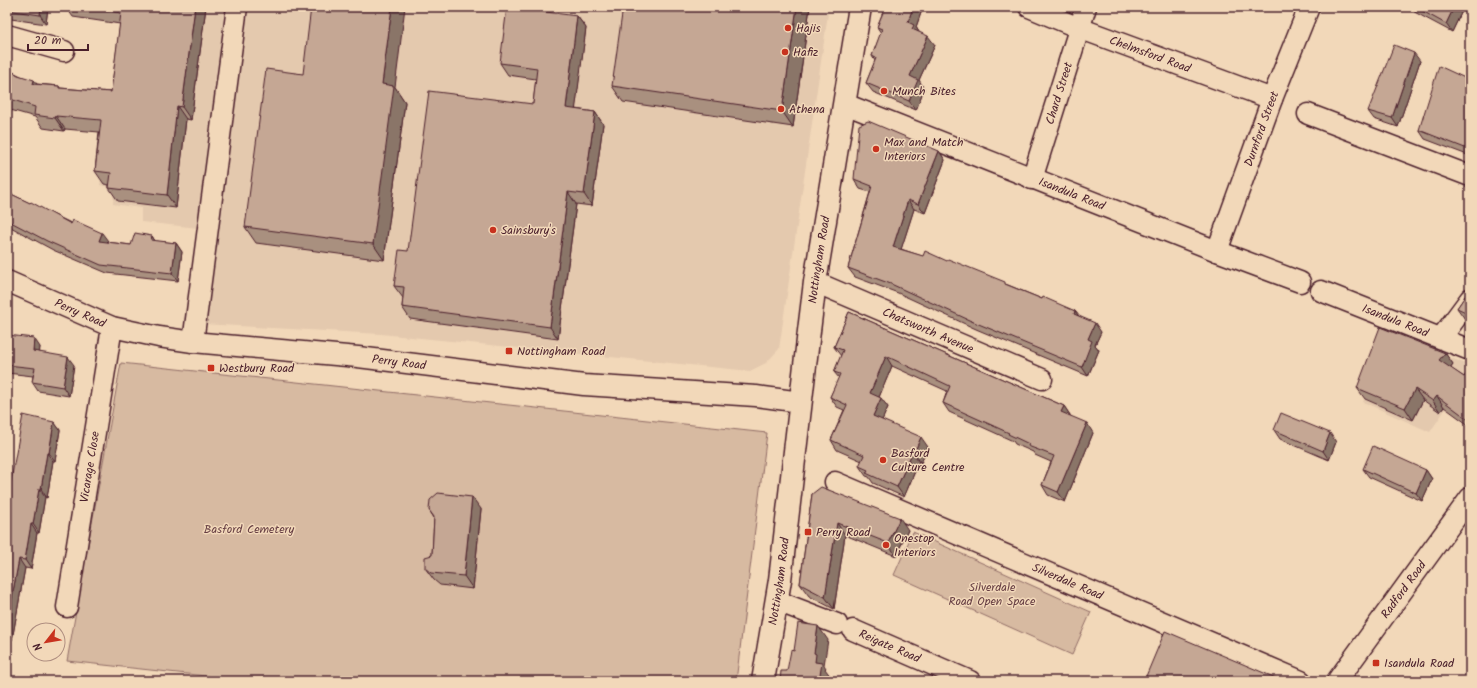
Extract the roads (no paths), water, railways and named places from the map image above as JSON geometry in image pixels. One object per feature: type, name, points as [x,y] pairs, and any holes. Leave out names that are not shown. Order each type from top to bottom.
[{"type":"main road","name":"Nottingham Road","points":[[763,681],[777,601],[815,282],[860,7]]},
{"type":"street","points":[[193,342],[237,7]]},
{"type":"street","name":"Chelmsford Road","points":[[1029,7],[1079,28],[1272,99]]},
{"type":"street","name":"Chard Street","points":[[1032,179],[1086,7]]},
{"type":"street","name":"Durnford Street","points":[[1217,251],[1272,99],[1309,7]]},
{"type":"street","points":[[7,35],[64,50]]},
{"type":"street","name":"Isandula Road","points":[[844,104],[1032,179],[1300,282]]},
{"type":"street","points":[[1308,114],[1470,176]]},
{"type":"street","name":"Perry Road","points":[[7,280],[112,327],[153,336],[193,342],[358,357],[584,385],[756,396],[801,402]]},
{"type":"street","name":"Chatsworth Avenue","points":[[815,282],[1042,379]]},
{"type":"street","name":"Isandula Road","points":[[1321,291],[1470,350]]},
{"type":"street","points":[[1441,338],[1470,299]]},
{"type":"street","name":"Vicarage Close","points":[[67,606],[112,327]]},
{"type":"street","name":"Silverdale Road","points":[[835,482],[1301,681]]},
{"type":"street","name":"Radford Road","points":[[1337,681],[1470,498]]},
{"type":"street","name":"Reigate Road","points":[[777,601],[845,627],[970,681]]},
{"type":"place","name":"Hajis","points":[[788,28]]},
{"type":"place","name":"Hafiz","points":[[785,52]]},
{"type":"place","name":"Munch Bites","points":[[884,91]]},
{"type":"place","name":"Athena","points":[[781,109]]},
{"type":"place","name":"Max and Match Interiors","points":[[876,149]]},
{"type":"place","name":"Sainsbury's","points":[[493,230]]},
{"type":"place","name":"Nottingham Road","points":[[509,351]]},
{"type":"place","name":"Westbury Road","points":[[211,368]]},
{"type":"place","name":"Basford Culture Centre","points":[[883,460]]},
{"type":"place","name":"Perry Road","points":[[808,532]]},
{"type":"place","name":"Onestop Interiors","points":[[886,545]]},
{"type":"place","name":"Isandula Road","points":[[1376,663]]},
{"type":"park label","name":"Basford Cemetery","points":[[249,529]]},
{"type":"park label","name":"Silverdale Road Open Space","points":[[992,594]]}]
